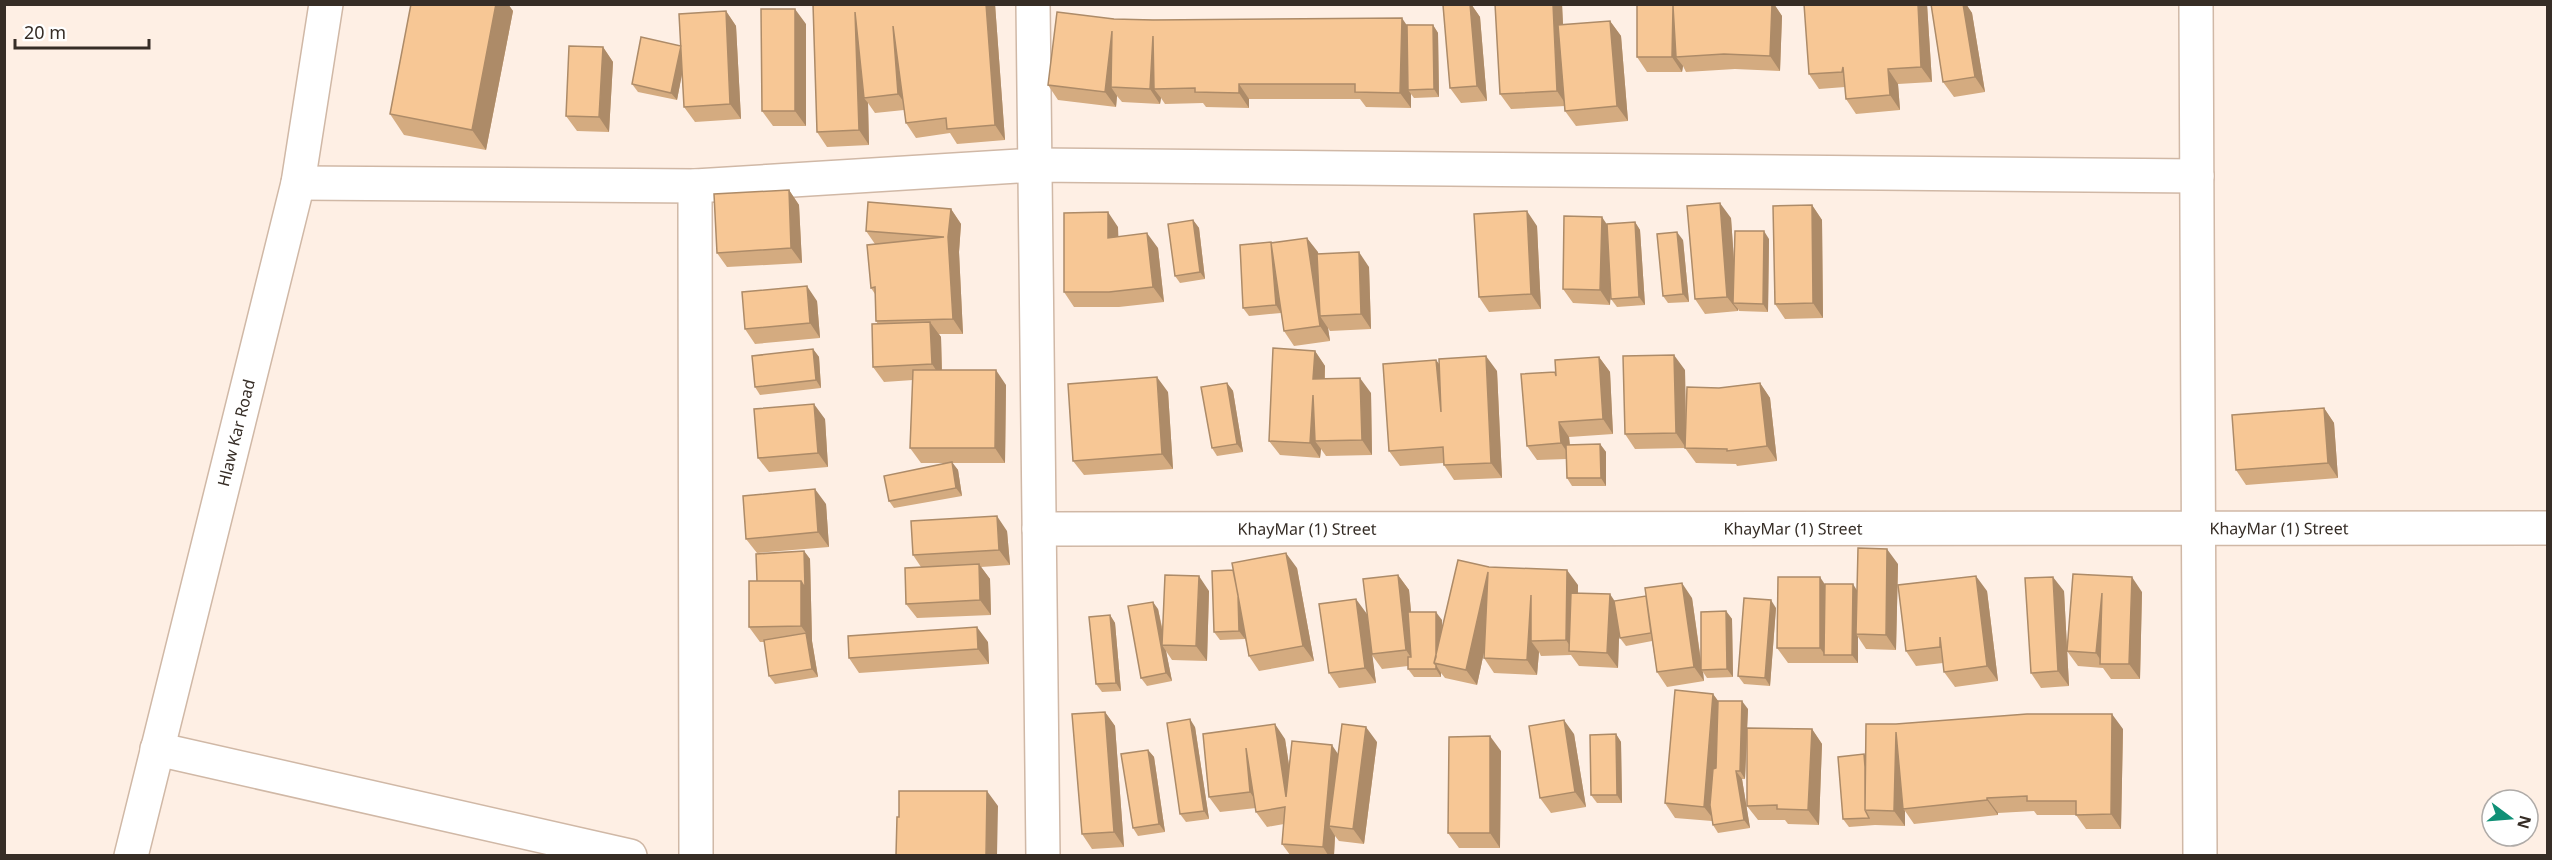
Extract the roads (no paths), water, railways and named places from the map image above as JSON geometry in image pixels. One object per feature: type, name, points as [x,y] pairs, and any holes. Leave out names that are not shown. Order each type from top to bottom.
[{"type":"street","name":"Hlaw Kar Road","points":[[130,855],[298,183],[326,4]]},
{"type":"street","points":[[1033,4],[1043,855]]},
{"type":"street","points":[[2196,4],[2200,855]]},
{"type":"street","points":[[298,183],[695,186],[1035,165],[2197,176]]},
{"type":"street","points":[[695,186],[696,855]]},
{"type":"street","name":"KhayMar (1) Street","points":[[1039,529],[2547,528]]},
{"type":"street","points":[[157,748],[630,855]]}]
